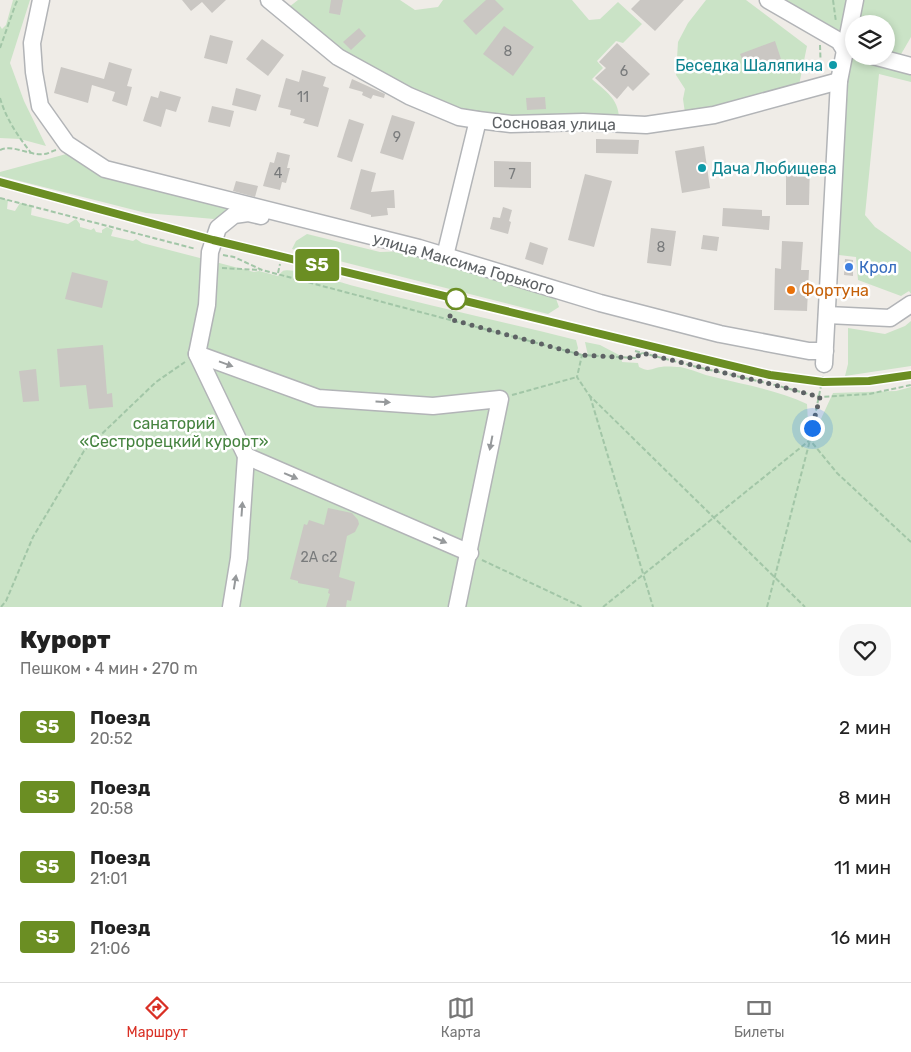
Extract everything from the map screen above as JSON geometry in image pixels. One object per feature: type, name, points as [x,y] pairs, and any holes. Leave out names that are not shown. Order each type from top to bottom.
[{"type":"street","points":[[41,0],[32,43],[34,72],[40,106],[67,144]]},
{"type":"street","points":[[768,0],[839,41],[845,46]]},
{"type":"street","points":[[853,15],[855,0]]},
{"type":"street","name":"Сосновая улица","points":[[276,2],[338,57],[409,96],[459,117],[478,120],[510,124],[583,122],[646,125],[714,115],[839,81]]},
{"type":"street","points":[[845,62],[839,81],[827,315],[890,318],[911,304]]},
{"type":"street","points":[[895,62],[911,66]]},
{"type":"street","points":[[445,256],[478,120]]},
{"type":"street","name":"улица Максима Горького","points":[[67,144],[105,169],[419,248],[600,303],[720,334],[809,351],[824,358],[827,315]]},
{"type":"street","points":[[231,607],[239,558],[246,456],[197,354],[207,305],[209,260],[218,228],[234,216],[248,213],[334,238],[383,247],[419,248]]},
{"type":"street","points":[[197,354],[318,398],[433,406],[500,399],[458,607]]},
{"type":"street","points":[[246,456],[470,553]]},
{"type":"path","points":[[0,48],[17,1]]},
{"type":"path","points":[[819,30],[822,86]]},
{"type":"path","points":[[0,98],[3,110],[14,131],[31,153]]},
{"type":"path","points":[[0,150],[6,147],[31,153],[46,154],[67,144]]},
{"type":"path","points":[[0,198],[209,260],[278,273],[582,355],[635,358],[642,353]]},
{"type":"path","points":[[209,260],[234,257],[262,270]]},
{"type":"path","points":[[278,273],[280,264]]},
{"type":"path","points":[[634,351],[820,397],[869,394],[911,385]]},
{"type":"path","points":[[1,607],[6,601],[33,537],[84,451],[156,382],[197,354]]},
{"type":"path","points":[[582,355],[577,377],[590,395],[805,607]]},
{"type":"path","points":[[500,399],[577,377]]},
{"type":"path","points":[[767,607],[823,382]]},
{"type":"path","points":[[590,395],[653,607]]},
{"type":"path","points":[[603,607],[810,440]]},
{"type":"path","points":[[810,440],[837,473],[911,542]]},
{"type":"path","points":[[470,553],[582,607]]},
{"type":"green space","points":[[13,0],[30,0],[10,63],[24,101],[46,146],[20,139],[0,138],[0,26],[2,29],[6,25]]},
{"type":"green space","points":[[298,0],[400,0],[415,10],[438,7],[443,0],[572,0],[589,20],[600,19],[618,2],[642,24],[623,43],[616,41],[597,61],[603,68],[592,79],[613,100],[619,117],[510,119],[456,108],[412,93],[338,51],[289,7]]},
{"type":"green space","points":[[706,0],[746,0],[807,46],[799,85],[715,109],[685,113],[683,99],[685,89],[676,75],[678,42],[688,23]]},
{"type":"green space","points":[[782,0],[849,0],[842,36]]},
{"type":"green space","points":[[863,0],[911,0],[911,37],[900,56],[895,55],[895,15],[860,15]]},
{"type":"green space","points":[[849,65],[878,65],[911,73],[911,82],[879,74],[865,215],[875,227],[911,252],[911,294],[909,291],[901,296],[858,280],[856,257],[839,255]]},
{"type":"green space","points":[[70,153],[228,205],[231,213],[214,219],[146,213],[0,176],[0,172]]},
{"type":"green space","name":"санаторий «Сестрорецкий курорт»","points":[[0,198],[8,200],[7,209],[15,211],[20,203],[32,206],[31,215],[68,224],[76,219],[80,227],[91,230],[94,228],[96,232],[102,233],[102,230],[107,227],[113,230],[111,236],[133,241],[136,239],[142,243],[254,272],[259,271],[278,276],[283,271],[296,271],[576,340],[578,348],[576,354],[587,357],[585,342],[600,345],[621,356],[622,362],[638,363],[639,367],[646,370],[680,367],[773,391],[807,404],[808,423],[820,421],[833,393],[896,391],[911,387],[911,607],[0,607]]},
{"type":"green space","points":[[307,234],[380,252],[408,251],[555,296],[559,307],[548,314],[292,249],[296,241]]},
{"type":"green space","points":[[911,321],[911,366],[845,376],[848,364],[848,328],[885,334],[905,326]]},
{"type":"building","points":[[182,0],[226,0],[212,13],[202,2],[191,11]]},
{"type":"building","points":[[331,0],[343,0],[340,15],[329,13]]},
{"type":"building","points":[[486,0],[495,0],[504,9],[476,35],[463,21]]},
{"type":"building","points":[[640,0],[684,0],[655,31],[631,9]]},
{"type":"building","points":[[504,26],[534,47],[513,76],[483,54]]},
{"type":"building","points":[[359,28],[366,36],[351,50],[343,42]]},
{"type":"building","points":[[210,35],[233,41],[227,64],[204,58]]},
{"type":"building","points":[[262,39],[284,55],[268,76],[246,59]]},
{"type":"building","points":[[775,41],[781,59],[747,71],[740,54]]},
{"type":"building","points":[[617,43],[650,74],[633,91],[628,86],[617,99],[595,78],[606,68],[599,62]]},
{"type":"building","points":[[109,62],[132,69],[127,86],[132,87],[127,106],[112,101],[115,92],[92,85],[88,103],[54,93],[61,67],[104,79]]},
{"type":"building","points":[[302,70],[326,77],[323,86],[329,88],[318,127],[303,123],[305,119],[290,115],[291,110],[278,107],[286,78],[299,82]]},
{"type":"building","points":[[352,79],[385,94],[384,98],[373,95],[371,99],[362,95],[363,92],[349,88]]},
{"type":"building","points":[[236,88],[261,95],[256,111],[232,105]]},
{"type":"building","points":[[160,91],[181,97],[176,112],[166,109],[161,127],[143,121],[151,96],[158,98]]},
{"type":"building","points":[[545,97],[546,109],[527,110],[526,98]]},
{"type":"building","points":[[212,106],[234,111],[230,127],[208,122]]},
{"type":"building","points":[[392,115],[415,122],[403,160],[380,153]]},
{"type":"building","points":[[349,119],[364,124],[352,162],[337,157]]},
{"type":"building","points":[[596,139],[639,140],[638,154],[596,153]]},
{"type":"building","points":[[704,146],[710,188],[682,193],[675,151]]},
{"type":"building","points":[[277,152],[290,155],[287,168],[290,168],[286,183],[282,182],[280,190],[263,186],[270,162],[274,163]]},
{"type":"building","points":[[494,161],[531,162],[531,188],[494,187]]},
{"type":"building","points":[[786,163],[810,163],[809,205],[786,205]]},
{"type":"building","points":[[361,169],[376,173],[371,192],[394,190],[395,208],[387,208],[388,215],[371,217],[371,215],[350,209]]},
{"type":"building","points":[[585,174],[612,181],[594,247],[568,240]]},
{"type":"building","points":[[236,181],[258,186],[255,197],[233,191]]},
{"type":"building","points":[[503,207],[512,210],[508,234],[490,229],[493,217],[500,218]]},
{"type":"building","points":[[723,208],[762,210],[762,216],[770,216],[769,230],[722,226]]},
{"type":"building","points":[[651,228],[676,231],[671,266],[647,263]]},
{"type":"building","points":[[703,235],[719,237],[717,251],[701,249]]},
{"type":"building","name":"Фортуна","points":[[782,241],[803,242],[801,270],[809,270],[807,311],[774,310],[775,268],[781,269]]},
{"type":"building","points":[[530,242],[548,248],[543,265],[525,259]]},
{"type":"building","name":"Крол","points":[[845,259],[853,260],[853,276],[844,275]]},
{"type":"building","points":[[72,272],[108,281],[102,308],[65,299]]},
{"type":"building","points":[[103,345],[107,394],[112,393],[113,407],[89,409],[86,385],[60,387],[57,349]]},
{"type":"building","points":[[36,369],[39,401],[23,402],[19,371]]},
{"type":"building","points":[[328,508],[352,513],[359,524],[355,532],[347,536],[339,577],[355,582],[351,601],[347,600],[346,607],[326,607],[330,594],[328,593],[329,589],[298,583],[298,581],[290,579],[304,524],[307,525],[309,520],[324,525]]},
{"type":"railway","points":[[0,183],[213,240],[770,375],[823,383],[869,381],[911,375]]},
{"type":"train","name":"S5","points":[[0,182],[213,240],[770,375],[823,382],[869,381],[911,375]]},
{"type":"place","name":"Беседка Шаляпина","points":[[833,65]]},
{"type":"place","name":"Дача Любищева","points":[[702,168]]},
{"type":"place","name":"Крол","points":[[849,267]]},
{"type":"place","name":"Фортуна","points":[[791,290]]},
{"type":"route","points":[[456,299],[449,319],[582,355],[635,358],[642,353],[820,397],[812,428]]}]
